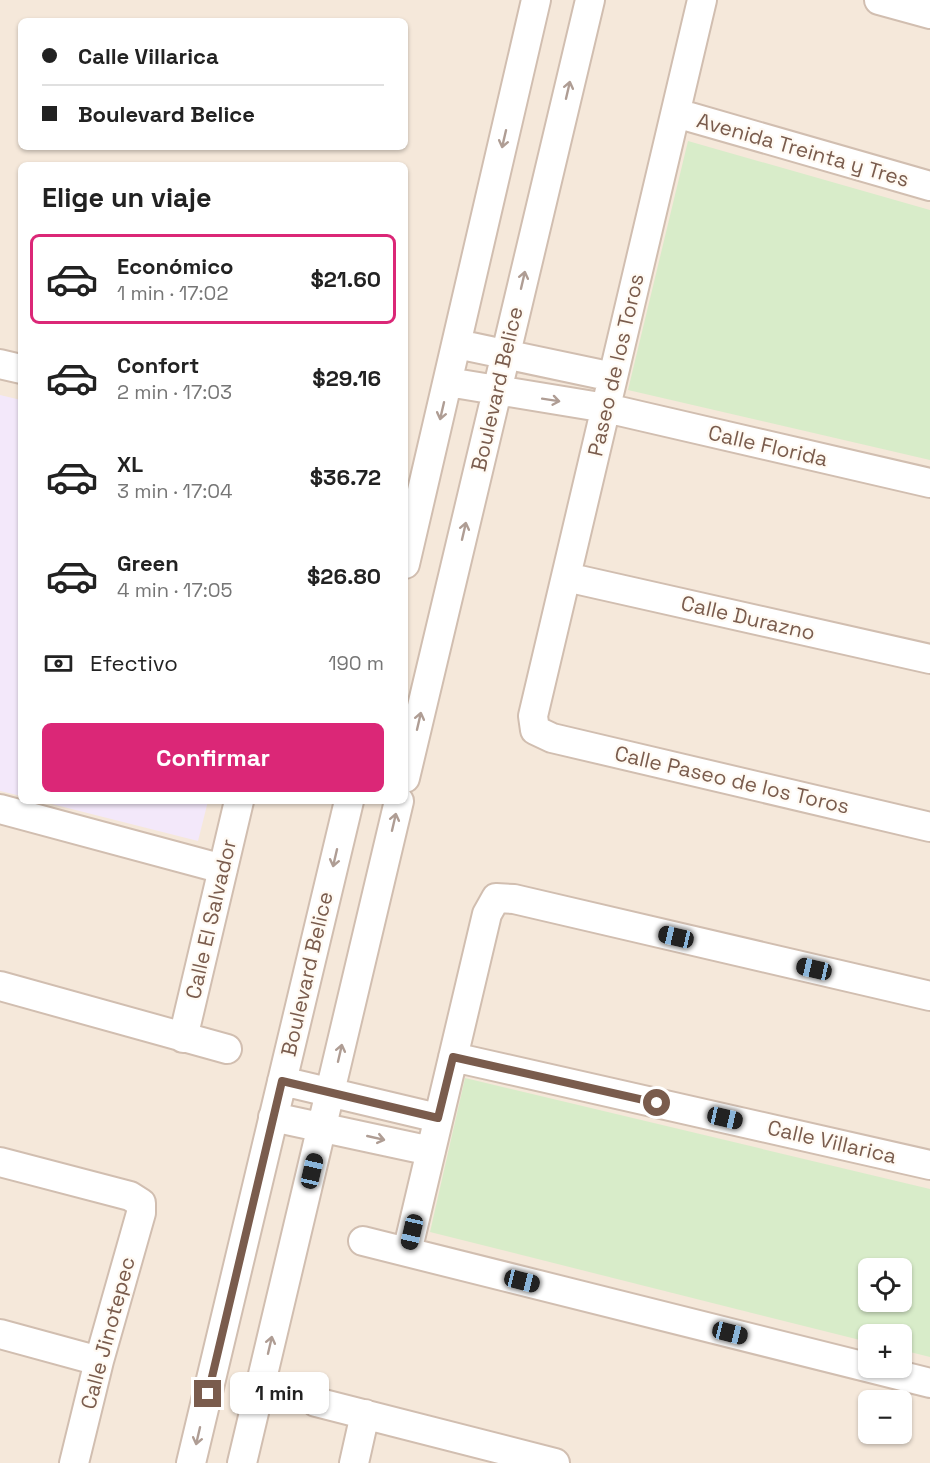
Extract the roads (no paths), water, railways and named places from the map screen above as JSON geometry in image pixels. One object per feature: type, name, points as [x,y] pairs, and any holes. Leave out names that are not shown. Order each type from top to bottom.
[{"type":"street","points":[[408,551],[536,0]]},
{"type":"street","name":"Boulevard Belice","points":[[408,765],[590,0]]},
{"type":"street","name":"Paseo de los Toros","points":[[535,730],[533,716],[702,0]]},
{"type":"street","points":[[879,0],[930,14]]},
{"type":"street","name":"Avenida Treinta y Tres","points":[[676,113],[930,186]]},
{"type":"street","points":[[457,344],[505,356],[613,377]]},
{"type":"street","points":[[0,364],[18,368]]},
{"type":"street","name":"Calle Florida","points":[[448,382],[606,408],[930,483]]},
{"type":"street","name":"Calle Durazno","points":[[566,577],[930,659]]},
{"type":"street","name":"Calle Paseo de los Toros","points":[[535,730],[552,738],[930,827]]},
{"type":"street","name":"Calle El Salvador","points":[[183,1038],[238,804]]},
{"type":"street","name":"Boulevard Belice","points":[[191,1463],[348,804]]},
{"type":"street","points":[[242,1463],[398,804]]},
{"type":"street","points":[[0,809],[223,869]]},
{"type":"street","points":[[407,1252],[487,914],[496,898],[514,899],[930,996]]},
{"type":"street","points":[[0,986],[226,1049]]},
{"type":"street","name":"Calle Villarica","points":[[453,1057],[930,1165]]},
{"type":"street","points":[[282,1081],[438,1118]]},
{"type":"street","points":[[273,1117],[430,1151]]},
{"type":"street","name":"Calle Jinotepec","points":[[0,1162],[130,1196],[141,1203],[141,1213],[99,1361],[74,1463]]},
{"type":"street","points":[[363,1241],[930,1383]]},
{"type":"street","points":[[0,1334],[99,1361]]},
{"type":"street","points":[[316,1402],[555,1463]]},
{"type":"street","points":[[354,1463],[365,1414]]}]
